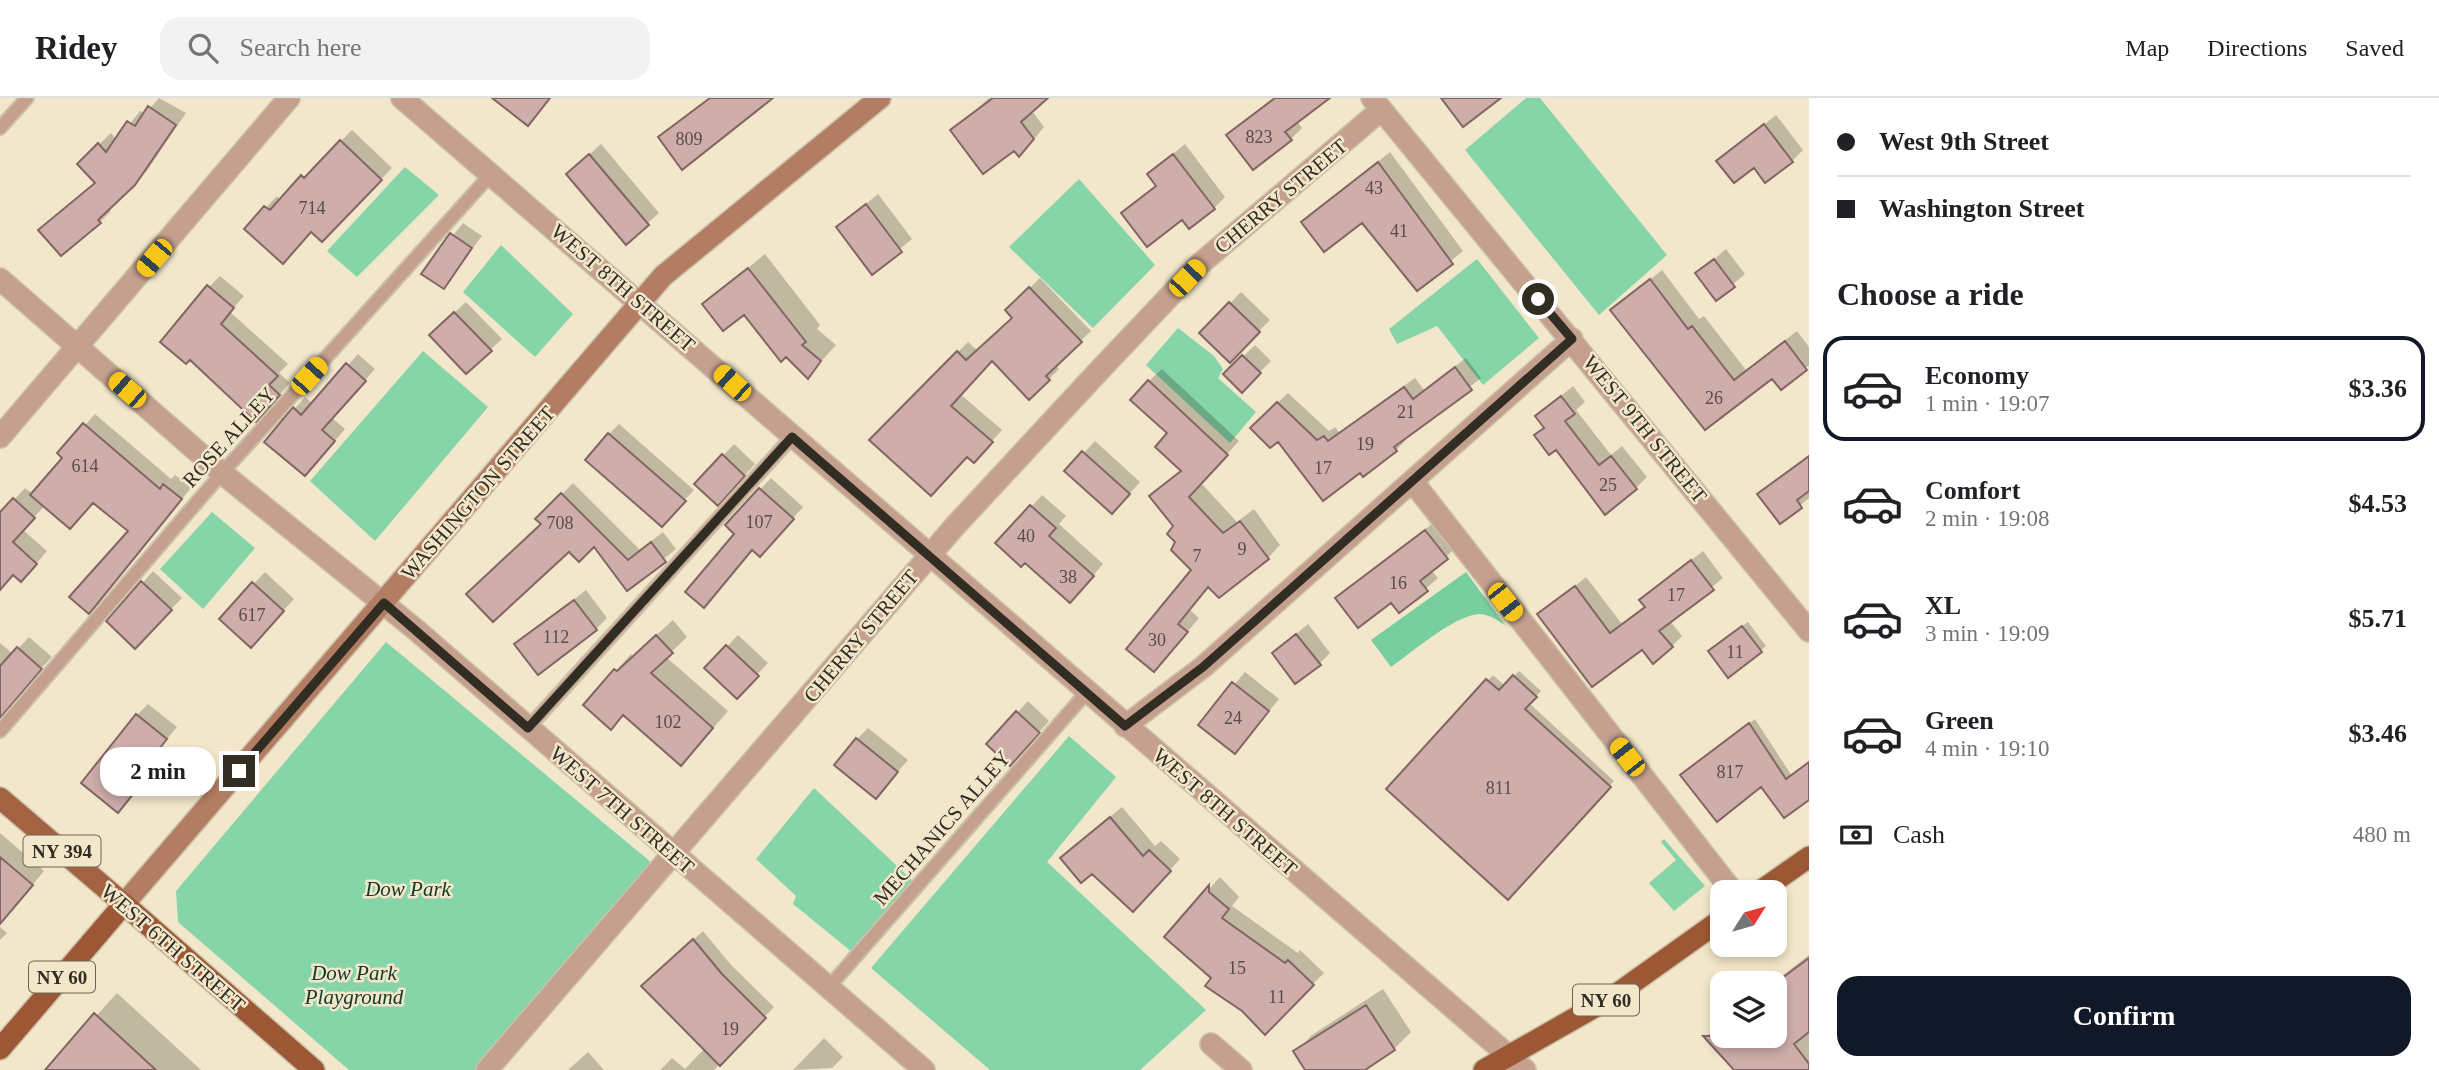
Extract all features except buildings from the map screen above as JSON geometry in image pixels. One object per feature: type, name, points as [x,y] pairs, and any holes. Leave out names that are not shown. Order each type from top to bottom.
[{"type":"highway","points":[[1776,880],[1809,857]]},
{"type":"highway","name":"WASHINGTON STREET","points":[[0,1049],[124,904]]},
{"type":"highway","name":"WEST 6TH STREET","points":[[124,904],[314,1070]]},
{"type":"highway","name":"NY 60","points":[[1484,1070],[1518,1063],[1710,928]]},
{"type":"main road","name":"WASHINGTON STREET","points":[[124,904],[663,276],[880,98]]},
{"type":"main road","name":"WEST 6TH STREET","points":[[0,798],[124,904]]},
{"type":"street","points":[[0,437],[289,98]]},
{"type":"street","name":"WEST 8TH STREET","points":[[402,98],[492,173],[1086,693],[1518,1063]]},
{"type":"street","name":"WEST 9TH STREET","points":[[1377,104],[1809,631]]},
{"type":"street","name":"CHERRY STREET","points":[[487,1070],[675,856],[929,557],[1200,264],[1377,104]]},
{"type":"street","name":"WEST 7TH STREET","points":[[0,279],[222,472],[384,603],[924,1070]]},
{"type":"street","points":[[1125,726],[1203,667],[1572,339]]},
{"type":"street","points":[[1413,482],[1724,880]]},
{"type":"street","points":[[1211,1044],[1241,1070]]},
{"type":"lane","points":[[0,128],[26,98]]},
{"type":"lane","name":"ROSE ALLEY","points":[[0,731],[222,472],[492,173]]},
{"type":"lane","points":[[528,728],[792,437]]},
{"type":"lane","name":"MECHANICS ALLEY","points":[[828,988],[1086,693]]},
{"type":"green space","points":[[1526,98],[1540,98],[1667,255],[1599,315],[1465,150]]},
{"type":"green space","points":[[405,167],[439,195],[357,277],[327,251]]},
{"type":"green space","points":[[1079,179],[1155,265],[1093,328],[1009,247]]},
{"type":"green space","points":[[501,245],[573,314],[535,357],[463,292]]},
{"type":"green space","points":[[1477,259],[1539,338],[1483,385],[1437,326],[1397,344],[1389,329]]},
{"type":"green space","points":[[1178,328],[1214,356],[1223,369],[1218,378],[1256,412],[1230,443],[1146,365]]},
{"type":"green space","points":[[423,351],[488,407],[375,541],[310,481]]},
{"type":"green space","points":[[212,512],[255,548],[203,609],[160,569]]},
{"type":"green space","points":[[1466,572],[1505,625],[1480,614],[1459,620],[1391,667],[1371,640]]},
{"type":"green space","name":"Dow Park","points":[[386,642],[652,863],[483,1070],[349,1070],[178,922],[176,891]]},
{"type":"green space","points":[[1069,736],[1116,777],[1047,862],[1206,1010],[1140,1070],[990,1070],[871,968]]},
{"type":"green space","points":[[814,788],[913,881],[852,952],[793,904],[796,896],[756,859]]},
{"type":"green space","points":[[1664,839],[1705,886],[1674,911],[1649,883],[1676,860],[1661,842]]},
{"type":"route","points":[[239,771],[384,603],[528,728],[792,437],[1125,726],[1203,667],[1572,339],[1538,299]]},
{"type":"park label","name":"Dow Park Playground","points":[[354,985]]}]
